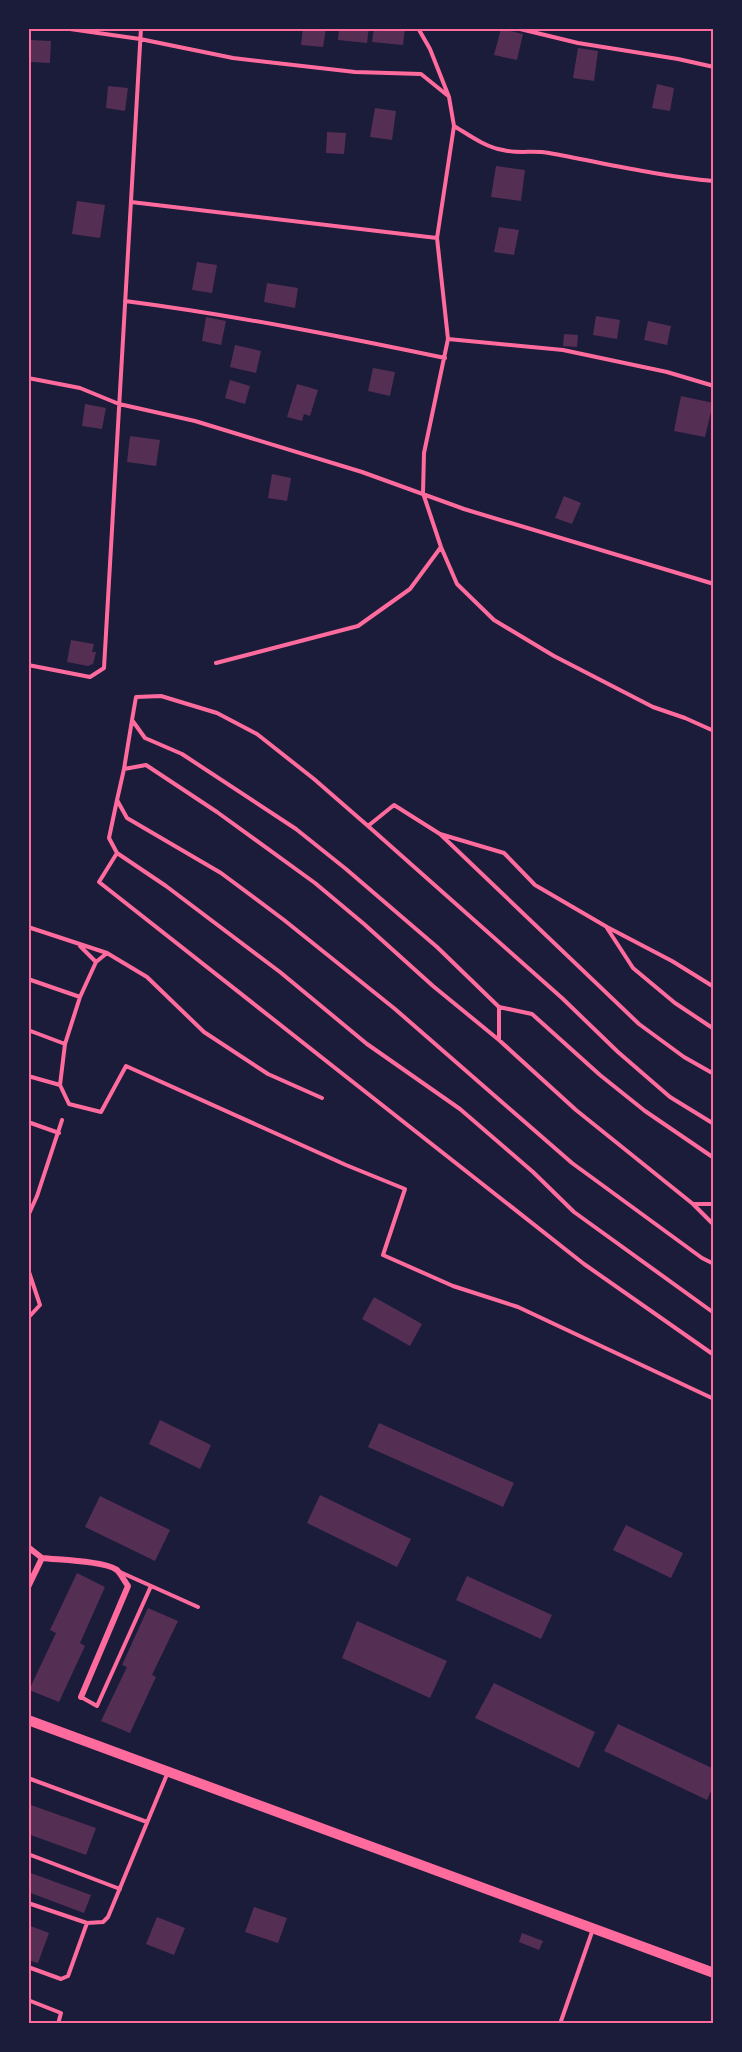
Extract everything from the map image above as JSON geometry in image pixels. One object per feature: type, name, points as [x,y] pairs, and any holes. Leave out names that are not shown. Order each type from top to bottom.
[{"type":"main road","points":[[28,1720],[714,1972]]},
{"type":"street","points":[[28,1547],[42,1558],[79,1563],[99,1562],[117,1570],[128,1586],[81,1697]]},
{"type":"street","points":[[28,1587],[42,1558]]},
{"type":"lane","points":[[63,28],[140,39],[233,58],[355,72],[421,74],[449,97]]},
{"type":"lane","points":[[28,665],[90,677],[104,668],[141,28]]},
{"type":"lane","points":[[418,28],[430,49],[449,97],[454,126],[437,238],[448,339],[424,453],[423,494],[441,547],[457,585],[494,620],[554,656],[654,707],[714,731]]},
{"type":"lane","points":[[516,28],[578,43],[714,67]]},
{"type":"lane","points":[[454,126],[480,142],[504,150],[547,152],[599,164],[714,181]]},
{"type":"lane","points":[[131,202],[437,238]]},
{"type":"lane","points":[[125,301],[333,335],[445,358]]},
{"type":"lane","points":[[448,339],[563,350],[666,372],[714,386]]},
{"type":"lane","points":[[28,378],[80,388],[119,404],[195,421],[362,472],[464,509],[714,584]]},
{"type":"lane","points":[[216,663],[358,626],[410,589],[441,547]]},
{"type":"lane","points":[[714,1124],[670,1096],[618,1052],[562,998],[314,778],[257,734],[217,713],[160,696],[136,697],[109,838],[117,854],[166,886],[261,958],[367,1044],[460,1109],[574,1212],[714,1313]]},
{"type":"lane","points":[[132,720],[145,738],[182,754],[296,829],[437,947],[499,1007],[532,1014],[636,1104],[714,1158]]},
{"type":"lane","points":[[124,769],[146,765],[315,883],[499,1040],[576,1110],[693,1204],[714,1225]]},
{"type":"lane","points":[[117,800],[127,818],[221,873],[284,920],[394,1009],[572,1162],[702,1258],[714,1264]]},
{"type":"lane","points":[[368,826],[394,805],[440,834],[639,1024],[684,1057],[714,1074]]},
{"type":"lane","points":[[440,834],[504,853],[535,885],[714,987]]},
{"type":"lane","points":[[117,854],[99,882],[584,1264],[714,1355]]},
{"type":"lane","points":[[28,927],[107,952],[147,977],[204,1032],[268,1074],[322,1098]]},
{"type":"lane","points":[[606,927],[633,968],[675,1003],[714,1029]]},
{"type":"lane","points":[[79,945],[96,962]]},
{"type":"lane","points":[[107,952],[96,962],[80,997],[64,1044],[60,1085],[69,1104],[101,1112],[126,1066],[346,1165],[405,1189],[383,1255],[453,1286],[518,1308],[714,1399]]},
{"type":"lane","points":[[28,979],[80,997]]},
{"type":"lane","points":[[499,1007],[499,1040]]},
{"type":"lane","points":[[28,1030],[64,1044]]},
{"type":"lane","points":[[28,1076],[60,1085]]},
{"type":"lane","points":[[28,1216],[62,1120]]},
{"type":"lane","points":[[28,1122],[58,1133]]},
{"type":"lane","points":[[693,1204],[714,1204]]},
{"type":"lane","points":[[28,1269],[40,1305],[28,1318]]},
{"type":"lane","points":[[117,1570],[198,1607]]},
{"type":"lane","points":[[81,1697],[97,1706],[152,1586]]},
{"type":"lane","points":[[28,1903],[87,1923],[103,1922],[108,1917],[168,1772]]},
{"type":"lane","points":[[28,1778],[147,1822]]},
{"type":"lane","points":[[28,1854],[120,1889]]},
{"type":"lane","points":[[28,1967],[61,1979],[68,1976],[87,1923]]},
{"type":"lane","points":[[560,2024],[594,1928]]},
{"type":"lane","points":[[28,2000],[61,2013],[58,2024]]},
{"type":"building","points":[[303,28],[326,28],[323,47],[301,45]]},
{"type":"building","points":[[339,28],[369,28],[367,43],[338,40]]},
{"type":"building","points":[[374,28],[405,28],[403,45],[372,42]]},
{"type":"building","points":[[501,29],[523,34],[517,60],[494,55]]},
{"type":"building","points":[[31,40],[51,41],[50,63],[30,62]]},
{"type":"building","points":[[578,48],[598,51],[594,81],[573,78]]},
{"type":"building","points":[[657,84],[674,88],[670,111],[652,108]]},
{"type":"building","points":[[108,86],[128,88],[125,111],[106,108]]},
{"type":"building","points":[[375,108],[396,111],[392,140],[370,137]]},
{"type":"building","points":[[327,132],[346,133],[344,154],[326,153]]},
{"type":"building","points":[[496,166],[525,170],[521,201],[491,197]]},
{"type":"building","points":[[77,201],[105,205],[100,238],[72,234]]},
{"type":"building","points":[[499,227],[519,230],[514,255],[494,252]]},
{"type":"building","points":[[197,262],[217,265],[212,293],[192,290]]},
{"type":"building","points":[[267,283],[298,288],[295,308],[264,302]]},
{"type":"building","points":[[596,316],[620,320],[617,339],[593,335]]},
{"type":"building","points":[[206,317],[226,321],[221,345],[202,341]]},
{"type":"building","points":[[648,321],[671,326],[667,345],[644,340]]},
{"type":"building","points":[[564,334],[578,335],[577,347],[563,346]]},
{"type":"building","points":[[235,345],[261,351],[256,373],[230,367]]},
{"type":"building","points":[[373,368],[395,372],[390,396],[368,391]]},
{"type":"building","points":[[230,380],[250,386],[245,404],[225,398]]},
{"type":"building","points":[[297,384],[318,390],[310,416],[304,414],[302,421],[287,417]]},
{"type":"building","points":[[681,396],[713,403],[705,437],[674,431]]},
{"type":"building","points":[[85,404],[106,408],[102,429],[82,426]]},
{"type":"building","points":[[130,436],[160,440],[156,466],[127,462]]},
{"type":"building","points":[[272,474],[291,478],[287,501],[268,498]]},
{"type":"building","points":[[564,496],[581,503],[572,524],[555,518]]},
{"type":"building","points":[[71,640],[94,644],[92,652],[96,652],[93,664],[88,666],[67,662]]},
{"type":"building","points":[[374,1297],[422,1324],[410,1346],[362,1319]]},
{"type":"building","points":[[160,1420],[211,1445],[200,1469],[149,1444]]},
{"type":"building","points":[[379,1423],[514,1483],[503,1507],[368,1447]]},
{"type":"building","points":[[320,1495],[411,1539],[397,1567],[307,1523]]},
{"type":"building","points":[[100,1496],[170,1530],[155,1561],[85,1527]]},
{"type":"building","points":[[626,1525],[683,1553],[671,1578],[613,1550]]},
{"type":"building","points":[[77,1573],[105,1587],[80,1643],[85,1646],[59,1702],[29,1690],[56,1633],[50,1630]]},
{"type":"building","points":[[467,1576],[552,1615],[541,1639],[456,1600]]},
{"type":"building","points":[[148,1608],[178,1621],[152,1675],[156,1677],[130,1733],[101,1721],[127,1667],[122,1665]]},
{"type":"building","points":[[357,1621],[447,1661],[430,1698],[342,1658]]},
{"type":"building","points":[[494,1683],[595,1732],[579,1768],[475,1718]]},
{"type":"building","points":[[618,1724],[714,1769],[714,1784],[707,1800],[604,1751]]},
{"type":"building","points":[[28,1804],[96,1828],[86,1855],[28,1834]]},
{"type":"building","points":[[28,1872],[91,1895],[84,1913],[28,1892]]},
{"type":"building","points":[[254,1907],[287,1918],[278,1943],[245,1932]]},
{"type":"building","points":[[157,1917],[185,1928],[174,1955],[146,1944]]},
{"type":"building","points":[[28,1925],[49,1933],[38,1963],[28,1960]]},
{"type":"building","points":[[522,1933],[543,1941],[539,1950],[519,1942]]}]
